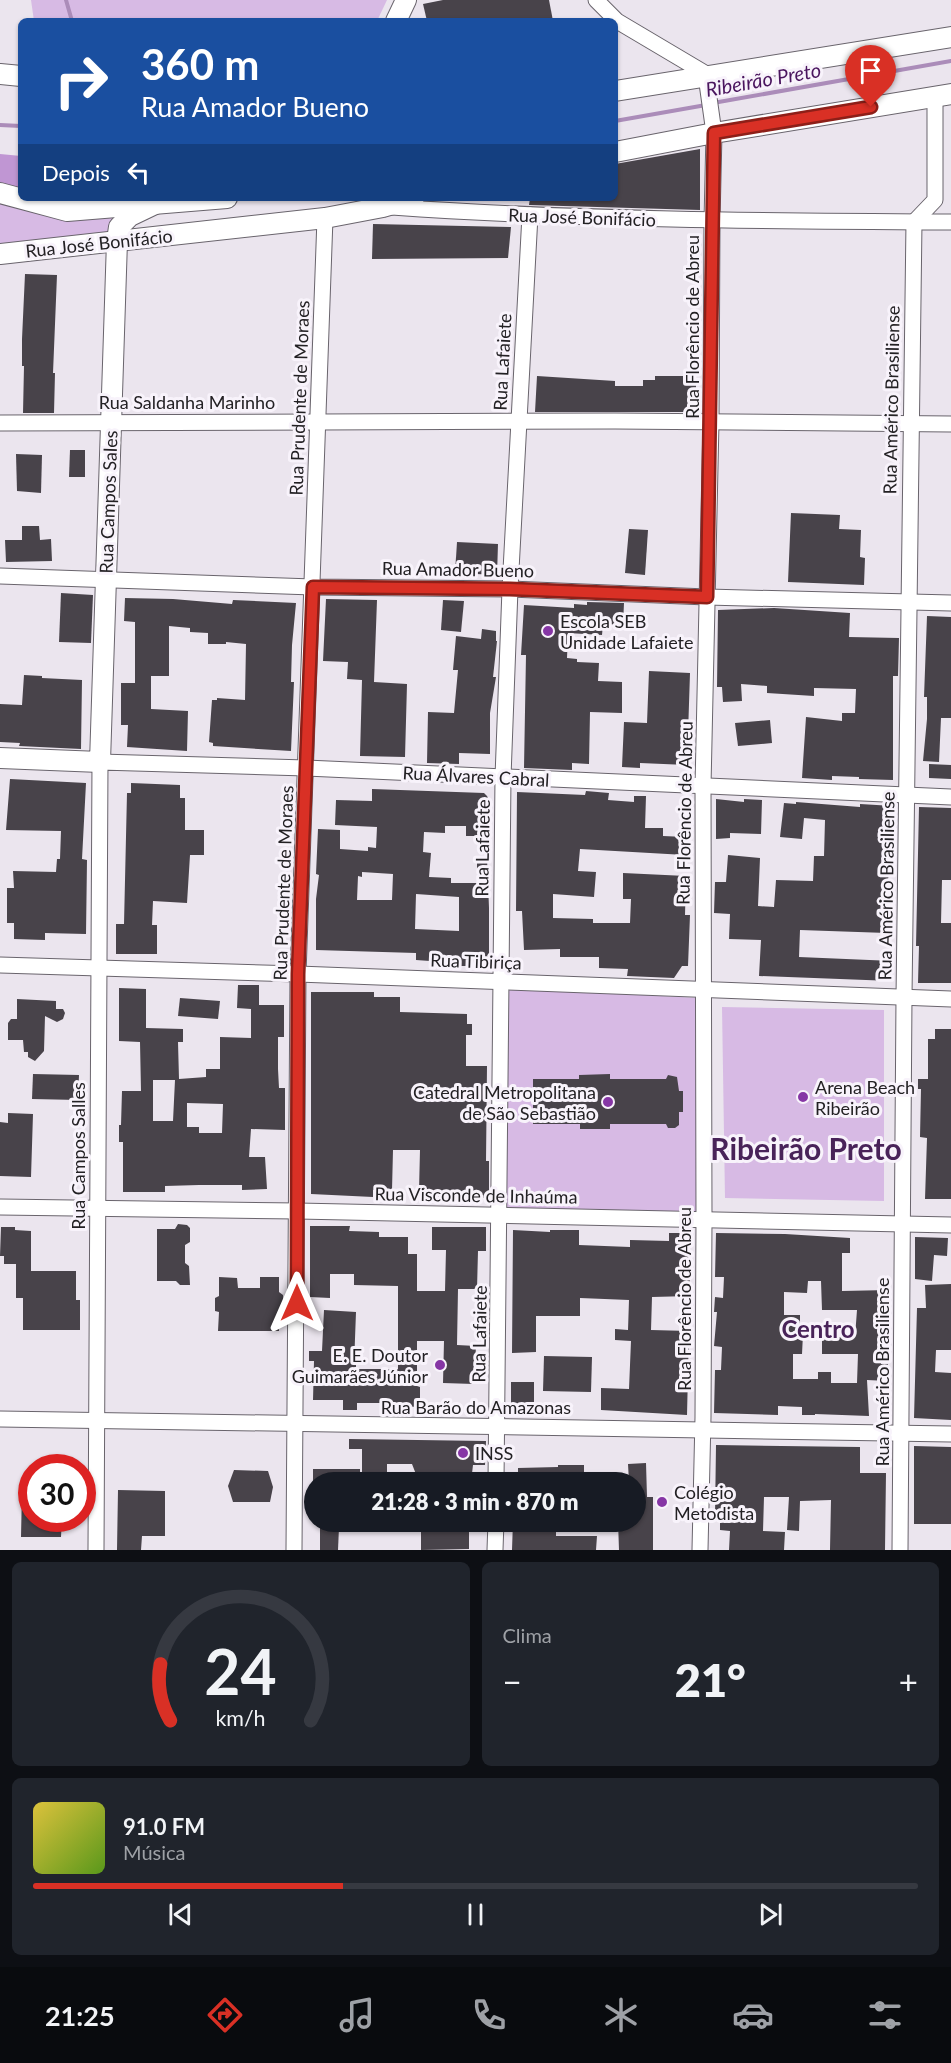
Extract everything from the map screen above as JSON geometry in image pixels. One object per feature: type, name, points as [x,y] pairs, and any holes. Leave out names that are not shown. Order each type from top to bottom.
[{"type":"main road","points":[[397,18],[406,0]]},
{"type":"main road","points":[[618,91],[707,83],[951,37]]},
{"type":"main road","points":[[0,74],[18,76]]},
{"type":"main road","points":[[618,151],[714,127],[943,95]]},
{"type":"main road","points":[[0,194],[18,199]]},
{"type":"main road","points":[[28,201],[67,211],[190,201]]},
{"type":"main road","points":[[369,201],[383,207],[404,201]]},
{"type":"main road","points":[[117,241],[119,226],[130,216],[154,204]]},
{"type":"main road","name":"Rua José Bonifácio","points":[[0,254],[325,218],[383,207]]},
{"type":"main road","name":"Rua Campos Sales","points":[[100,762],[117,241]]},
{"type":"main road","name":"Rua Álvares Cabral","points":[[0,758],[100,762]]},
{"type":"street","points":[[596,0],[614,18]]},
{"type":"street","points":[[618,22],[700,69],[707,83]]},
{"type":"street","name":"Rua Florêncio de Abreu","points":[[700,1550],[704,1219],[703,786],[711,422],[714,127],[707,83]]},
{"type":"street","points":[[914,222],[934,200],[943,95]]},
{"type":"street","name":"Rua José Bonifácio","points":[[383,207],[712,221],[951,222]]},
{"type":"street","name":"Rua Lafaiete","points":[[496,1472],[503,777],[510,589],[530,215]]},
{"type":"street","name":"Rua Prudente de Moraes","points":[[294,1550],[298,974],[325,218]]},
{"type":"street","name":"Rua Américo Brasiliense","points":[[900,1550],[910,424],[914,222]]},
{"type":"street","name":"Rua Saldanha Marinho","points":[[0,423],[317,421],[951,424]]},
{"type":"street","name":"Rua Amador Bueno","points":[[0,576],[313,587],[510,589],[951,603]]},
{"type":"street","name":"Rua Álvares Cabral","points":[[100,762],[306,768],[951,797]]},
{"type":"street","name":"Rua Campos Salles","points":[[96,1550],[100,762]]},
{"type":"street","name":"Rua Tibiriça","points":[[0,965],[951,999]]},
{"type":"street","name":"Rua Visconde de Inhaúma","points":[[0,1207],[951,1225]]},
{"type":"street","name":"Rua Barão do Amazonas","points":[[0,1419],[296,1425],[702,1428],[951,1434]]},
{"type":"street","points":[[495,1550],[496,1532]]},
{"type":"shaded area","points":[[31,0],[387,0],[378,18],[34,18]]},
{"type":"shaded area","points":[[0,154],[18,156],[18,191],[0,186]]},
{"type":"shaded area","points":[[0,202],[114,216],[110,232],[0,246]]},
{"type":"shaded area","points":[[511,989],[697,998],[698,1213],[507,1209],[506,999]]},
{"type":"shaded area","points":[[722,1007],[884,1010],[884,1201],[725,1198]]},
{"type":"building","points":[[443,0],[549,0],[552,18],[426,18],[423,4]]},
{"type":"building","points":[[700,149],[700,210],[529,205],[530,201],[618,201],[618,163]]},
{"type":"building","points":[[373,224],[511,227],[508,258],[372,259]]},
{"type":"building","points":[[25,274],[57,275],[53,373],[55,373],[54,413],[23,413],[22,339]]},
{"type":"building","points":[[537,376],[615,381],[615,386],[643,386],[643,380],[655,380],[655,376],[696,376],[696,412],[535,412]]},
{"type":"building","points":[[70,450],[85,450],[85,477],[69,477]]},
{"type":"building","points":[[16,454],[42,455],[41,493],[17,491]]},
{"type":"building","points":[[791,513],[840,515],[839,529],[861,530],[860,557],[865,558],[864,585],[788,582]]},
{"type":"building","points":[[22,526],[39,526],[40,540],[51,539],[52,561],[6,562],[5,540],[22,540]]},
{"type":"building","points":[[629,529],[648,530],[645,575],[625,573]]},
{"type":"building","points":[[457,542],[498,544],[497,575],[455,573]]},
{"type":"building","points":[[61,593],[93,595],[91,643],[59,642]]},
{"type":"building","points":[[125,598],[232,604],[233,600],[296,603],[292,645],[291,682],[294,682],[291,751],[213,746],[213,743],[209,742],[212,700],[217,700],[217,698],[245,700],[246,644],[226,642],[226,644],[208,644],[208,633],[190,632],[190,628],[169,626],[169,676],[151,676],[151,709],[188,711],[187,751],[127,747],[128,725],[121,725],[121,683],[135,683],[135,622],[124,621]]},
{"type":"building","points":[[326,599],[377,600],[374,682],[407,684],[405,757],[360,756],[362,680],[347,679],[348,662],[323,661]]},
{"type":"building","points":[[443,600],[464,601],[461,632],[441,630]]},
{"type":"building","points":[[587,602],[624,603],[623,625],[603,624],[602,635],[568,633],[567,658],[577,659],[577,662],[599,663],[598,681],[622,682],[622,713],[590,712],[589,764],[572,763],[572,770],[524,768],[526,655],[521,655],[524,605],[574,608],[574,604],[587,605]]},
{"type":"building","points":[[774,608],[850,613],[849,637],[899,638],[898,676],[893,676],[893,780],[832,776],[832,780],[802,778],[806,717],[842,721],[842,713],[855,713],[856,689],[814,688],[814,696],[767,693],[767,686],[741,684],[742,701],[723,702],[722,687],[717,687],[718,610]]},
{"type":"building","points":[[927,616],[951,617],[951,718],[941,718],[939,762],[923,761],[927,719],[927,697],[924,697]]},
{"type":"building","points":[[482,629],[496,631],[497,641],[493,677],[496,677],[490,713],[490,754],[459,753],[459,764],[427,763],[428,712],[454,713],[458,670],[453,670],[456,636],[481,639]]},
{"type":"building","points":[[649,671],[690,673],[687,765],[640,763],[640,768],[622,767],[624,722],[647,723]]},
{"type":"building","points":[[24,675],[82,680],[81,749],[19,746],[20,743],[0,742],[0,704],[22,705]]},
{"type":"building","points":[[770,720],[772,743],[738,746],[735,723]]},
{"type":"building","points":[[929,764],[951,765],[951,779],[929,778]]},
{"type":"building","points":[[10,779],[86,783],[82,859],[87,860],[86,934],[45,933],[45,940],[14,939],[14,923],[7,923],[7,888],[14,888],[13,871],[56,872],[57,859],[60,859],[61,831],[6,830]]},
{"type":"building","points":[[131,783],[180,785],[180,798],[185,798],[185,830],[204,830],[204,855],[190,855],[187,903],[153,901],[152,925],[157,925],[157,954],[116,954],[116,924],[124,924],[127,793],[131,793]]},
{"type":"building","points":[[372,789],[484,793],[487,796],[489,836],[466,836],[466,826],[445,826],[445,833],[424,832],[423,852],[431,853],[429,877],[451,878],[451,883],[477,883],[477,858],[487,858],[489,966],[458,966],[458,963],[416,960],[416,953],[316,950],[318,829],[340,830],[340,849],[368,851],[368,847],[376,848],[377,827],[335,825],[336,800],[372,801]],"holes":[[[362,872],[393,874],[392,900],[357,900],[358,876],[362,877]],[[416,894],[459,897],[459,931],[415,929]]]},
{"type":"building","points":[[586,791],[609,793],[608,800],[634,802],[634,796],[646,796],[645,828],[663,828],[663,836],[685,837],[685,855],[580,849],[578,871],[596,872],[594,897],[553,894],[553,918],[593,919],[593,923],[630,923],[631,899],[623,899],[623,873],[686,876],[685,915],[690,915],[688,966],[682,966],[674,978],[627,976],[628,969],[599,968],[599,957],[560,957],[560,949],[524,950],[522,911],[516,911],[517,792],[585,795]]},
{"type":"building","points":[[716,799],[744,802],[744,799],[762,800],[761,834],[730,833],[730,838],[716,839]]},
{"type":"building","points":[[796,802],[860,807],[860,804],[893,806],[891,851],[889,851],[887,933],[800,930],[799,957],[893,961],[892,981],[759,976],[761,940],[729,939],[730,914],[714,913],[715,882],[726,882],[728,855],[760,858],[758,906],[774,907],[776,880],[813,881],[814,856],[824,856],[825,820],[804,818],[802,839],[780,837],[784,803],[796,804]]},
{"type":"building","points":[[919,807],[951,808],[951,880],[942,880],[941,923],[951,923],[951,983],[918,983],[919,946],[916,946]]},
{"type":"building","points":[[238,985],[259,985],[259,1005],[284,1005],[284,1037],[278,1037],[278,1069],[279,1088],[285,1088],[285,1130],[251,1129],[249,1157],[265,1157],[267,1189],[242,1190],[242,1185],[199,1185],[165,1186],[165,1192],[123,1192],[123,1142],[119,1142],[122,1091],[141,1091],[140,1042],[119,1041],[119,988],[146,989],[146,1028],[183,1029],[183,1042],[178,1042],[179,1079],[206,1077],[206,1069],[220,1069],[220,1037],[251,1038],[251,1009],[237,1008]],"holes":[[[153,1080],[175,1080],[173,1121],[153,1121]],[[187,1103],[223,1104],[222,1133],[199,1133],[199,1127],[187,1127]]]},
{"type":"building","points":[[311,992],[374,992],[374,997],[400,997],[400,1012],[467,1014],[467,1024],[472,1024],[472,1035],[466,1035],[466,1066],[487,1066],[486,1161],[489,1161],[489,1198],[433,1197],[433,1191],[419,1191],[420,1150],[393,1150],[392,1190],[373,1190],[373,1197],[311,1194]]},
{"type":"building","points":[[180,998],[220,1001],[218,1019],[178,1016]]},
{"type":"building","points":[[17,999],[56,1001],[56,1009],[63,1009],[65,1013],[63,1019],[57,1022],[45,1016],[44,1051],[35,1061],[28,1057],[28,1052],[24,1052],[23,1040],[8,1040],[8,1023],[11,1019],[17,1019]]},
{"type":"building","points":[[935,1029],[951,1029],[951,1199],[925,1199],[927,1138],[920,1137],[921,1089],[918,1089],[918,1079],[928,1079],[928,1039],[935,1039]]},
{"type":"building","points":[[33,1074],[79,1075],[78,1100],[32,1099]]},
{"type":"building","name":"Catedral Metropolitana de São Sebastião","points":[[610,1074],[610,1079],[666,1079],[668,1075],[677,1077],[679,1091],[683,1091],[683,1112],[679,1112],[679,1125],[675,1128],[668,1128],[666,1124],[610,1124],[610,1129],[580,1129],[580,1124],[533,1124],[533,1079],[579,1079],[579,1075]]},
{"type":"building","points":[[8,1113],[33,1114],[31,1177],[0,1176],[0,1122],[8,1123]]},
{"type":"building","points":[[178,1224],[187,1225],[190,1228],[190,1242],[185,1245],[185,1263],[189,1266],[190,1285],[180,1285],[176,1281],[157,1281],[157,1229],[175,1229]]},
{"type":"building","points":[[310,1226],[350,1226],[349,1231],[379,1232],[379,1237],[408,1237],[408,1254],[417,1254],[417,1291],[445,1291],[446,1250],[432,1250],[432,1227],[486,1227],[486,1251],[478,1251],[477,1289],[458,1289],[457,1345],[476,1346],[474,1384],[443,1383],[444,1341],[417,1341],[417,1386],[420,1387],[420,1407],[394,1406],[394,1403],[357,1403],[357,1410],[343,1410],[343,1400],[313,1400],[314,1361],[309,1361],[309,1351],[322,1351],[324,1310],[356,1312],[354,1365],[356,1369],[398,1369],[398,1286],[354,1285],[354,1274],[330,1274],[330,1298],[310,1297]]},
{"type":"building","points":[[1,1227],[15,1227],[15,1230],[31,1231],[31,1271],[76,1271],[76,1300],[80,1300],[80,1330],[23,1330],[23,1298],[16,1298],[16,1264],[4,1264],[4,1256],[0,1256]]},
{"type":"building","points":[[513,1230],[550,1232],[550,1230],[579,1230],[579,1245],[630,1247],[630,1240],[669,1241],[669,1233],[689,1233],[690,1296],[652,1297],[651,1330],[689,1331],[687,1415],[601,1410],[601,1388],[629,1389],[631,1341],[615,1340],[615,1329],[628,1330],[629,1300],[580,1298],[580,1316],[536,1316],[536,1352],[512,1353]]},
{"type":"building","points":[[716,1233],[850,1238],[850,1253],[842,1253],[842,1291],[889,1290],[890,1311],[885,1311],[884,1329],[881,1329],[881,1364],[888,1364],[888,1381],[867,1380],[869,1416],[802,1415],[802,1407],[778,1406],[778,1415],[714,1413],[715,1370],[721,1370],[722,1347],[714,1346],[717,1312],[714,1312],[715,1297],[723,1298],[724,1277],[715,1277]],"holes":[[[808,1281],[821,1281],[822,1310],[857,1310],[855,1337],[822,1337],[822,1354],[858,1354],[857,1383],[831,1383],[831,1372],[818,1372],[818,1379],[793,1379],[793,1354],[802,1354],[803,1334],[800,1333],[800,1315],[784,1315],[784,1292],[807,1293]]]},
{"type":"building","points":[[915,1237],[948,1238],[947,1256],[934,1255],[932,1281],[915,1279]]},
{"type":"building","points":[[219,1277],[237,1278],[238,1288],[260,1288],[260,1277],[279,1277],[279,1292],[283,1295],[284,1313],[279,1315],[279,1331],[218,1331],[219,1312],[215,1311],[215,1298],[219,1296]]},
{"type":"building","points":[[951,1284],[951,1350],[936,1350],[935,1372],[951,1373],[951,1420],[914,1418],[917,1308],[926,1308],[925,1285]]},
{"type":"building","points":[[544,1356],[592,1357],[591,1392],[543,1391]]},
{"type":"building","points":[[511,1382],[534,1382],[534,1411],[511,1411]]},
{"type":"building","points":[[349,1439],[486,1441],[485,1465],[473,1465],[472,1472],[415,1472],[412,1464],[387,1464],[387,1472],[362,1472],[362,1449],[349,1449]]},
{"type":"building","points":[[716,1445],[860,1447],[860,1473],[886,1473],[885,1550],[830,1550],[831,1500],[800,1501],[799,1531],[787,1530],[789,1497],[764,1497],[763,1531],[785,1532],[784,1550],[729,1550],[730,1531],[720,1530],[720,1516],[715,1516]]},
{"type":"building","points":[[914,1446],[951,1447],[951,1524],[914,1524]]},
{"type":"building","points":[[646,1463],[647,1497],[653,1497],[653,1550],[619,1550],[618,1532],[646,1532],[646,1472],[628,1472],[628,1464]]},
{"type":"building","points":[[558,1465],[584,1465],[584,1472],[518,1472],[518,1468],[558,1467]]},
{"type":"building","points":[[313,1469],[360,1469],[360,1472],[313,1472]]},
{"type":"building","points":[[234,1470],[268,1471],[273,1487],[270,1502],[233,1502],[228,1486]]},
{"type":"building","points":[[118,1490],[165,1491],[165,1536],[142,1536],[141,1550],[117,1550]]},
{"type":"building","points":[[21,1532],[61,1532],[61,1537],[21,1537]]},
{"type":"building","points":[[320,1532],[339,1532],[338,1550],[320,1550]]},
{"type":"building","points":[[421,1532],[469,1532],[469,1549],[421,1550]]},
{"type":"building","points":[[513,1532],[556,1532],[556,1536],[597,1536],[596,1550],[512,1550]]},
{"type":"waterway","points":[[66,0],[71,18]]},
{"type":"waterway","name":"Ribeirão Preto","points":[[713,103],[951,61]]},
{"type":"waterway","name":"Ribeirão Preto","points":[[618,120],[706,105]]},
{"type":"waterway","name":"Ribeirão Preto","points":[[0,125],[18,126]]},
{"type":"place","name":"Escola SEB Unidade Lafaiete","points":[[548,631]]},
{"type":"place","name":"Arena Beach Ribeirão","points":[[803,1097]]},
{"type":"place","name":"Catedral Metropolitana de São Sebastião","points":[[608,1102]]},
{"type":"place","name":"E. E. Doutor Guimarães Júnior","points":[[440,1365]]},
{"type":"place","name":"INSS","points":[[463,1453]]},
{"type":"place","name":"Colégio Metodista","points":[[662,1502]]},
{"type":"district","name":"Ribeirão Preto","points":[[806,1148]]},
{"type":"district","name":"Centro","points":[[818,1328]]},
{"type":"route","points":[[297,1303],[298,974],[313,587],[510,589],[707,597],[714,133],[871,107]]}]
